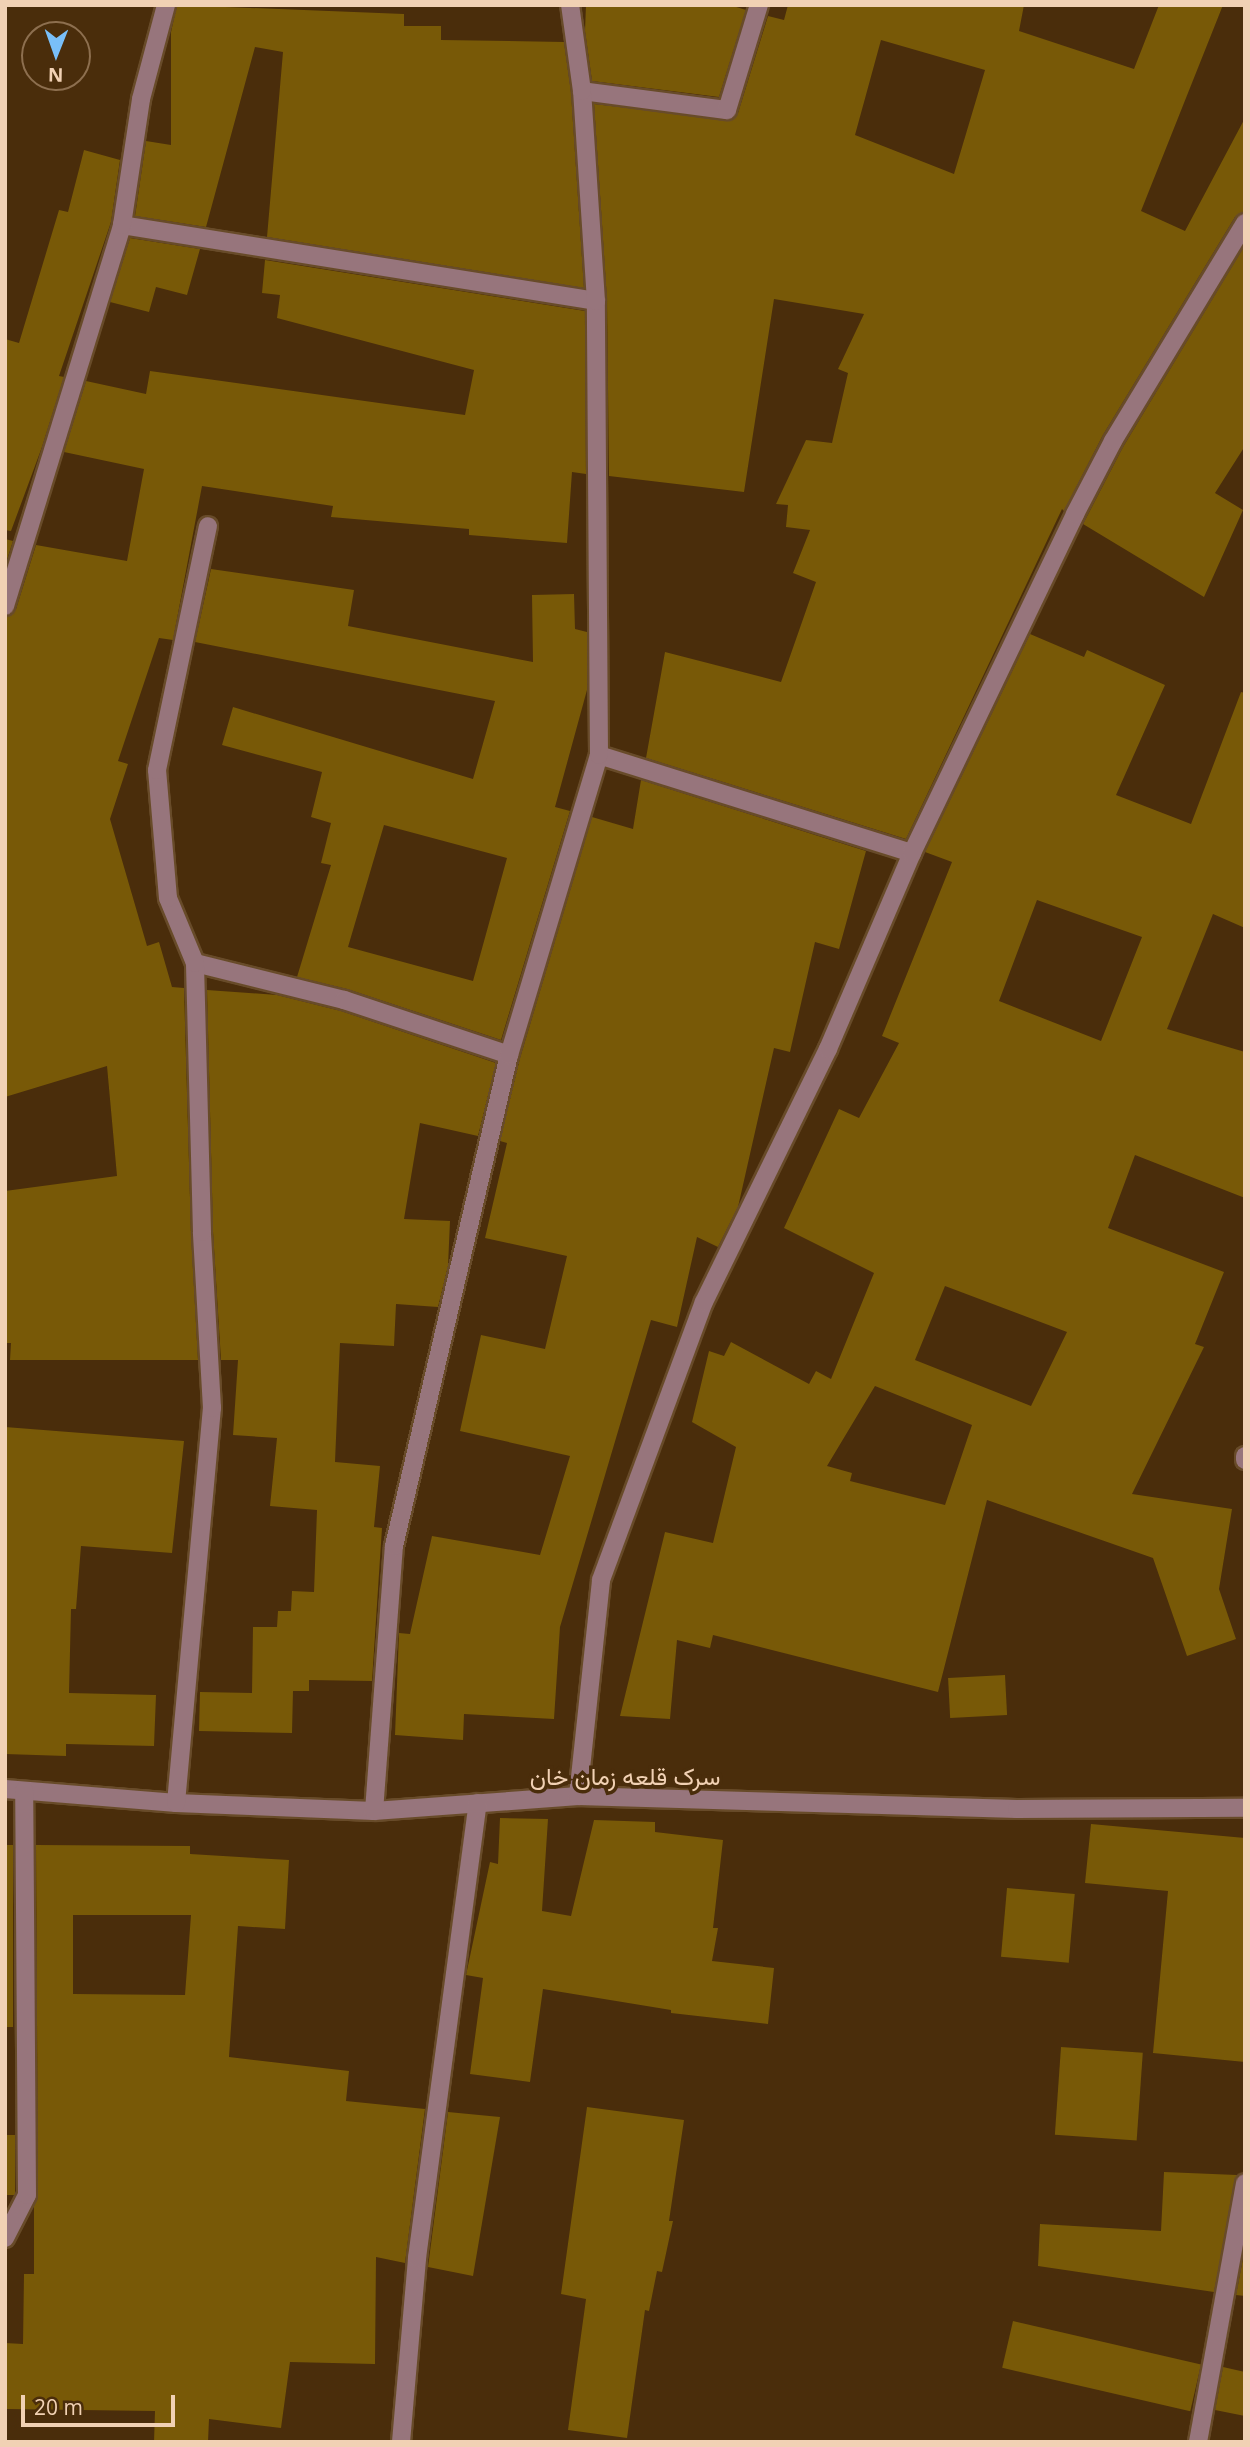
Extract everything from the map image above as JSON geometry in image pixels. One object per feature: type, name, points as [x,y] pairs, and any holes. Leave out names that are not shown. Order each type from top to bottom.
[{"type":"street","points":[[5,607],[122,225],[141,99],[166,5]]},
{"type":"street","points":[[374,1811],[394,1546],[509,1055],[599,755],[596,302],[582,91],[570,5]]},
{"type":"street","points":[[582,91],[727,110],[759,5]]},
{"type":"street","points":[[578,1796],[601,1580],[704,1302],[828,1049],[912,853],[1106,453],[1245,223]]},
{"type":"street","points":[[122,225],[596,302]]},
{"type":"street","points":[[176,1803],[212,1408],[202,1233],[195,962],[168,898],[157,770],[208,526]]},
{"type":"street","points":[[599,755],[912,853]]},
{"type":"street","points":[[195,962],[344,1000],[509,1055]]},
{"type":"street","name":"سرک قلعه زمان خان","points":[[5,1789],[176,1803],[374,1811],[578,1796],[1017,1809],[1245,1808]]},
{"type":"street","points":[[5,2238],[27,2195],[24,1791]]},
{"type":"street","points":[[401,2442],[417,2258],[478,1803]]},
{"type":"street","points":[[1198,2442],[1245,2183]]},
{"type":"building","points":[[177,5],[404,14],[404,26],[441,26],[441,40],[564,42],[571,92],[584,288],[267,237],[283,52],[255,47],[206,227],[135,216],[146,141],[171,145],[171,32]]},
{"type":"building","points":[[586,5],[730,5],[746,10],[719,97],[592,81],[585,31]]},
{"type":"building","points":[[788,5],[1024,5],[1019,31],[1134,69],[1159,5],[1223,5],[1141,211],[1185,231],[1245,118],[1245,212],[1235,217],[1103,435],[1064,511],[1062,509],[906,839],[646,758],[665,652],[781,682],[816,582],[793,573],[810,530],[786,527],[788,505],[776,504],[806,440],[832,443],[848,373],[838,369],[864,314],[774,299],[744,492],[609,476],[607,300],[594,104],[731,120],[738,113],[768,16],[784,20]],"holes":[[[881,40],[985,70],[954,174],[855,135]]]},
{"type":"building","points":[[84,150],[120,160],[111,222],[59,376],[64,377],[42,447],[11,531],[5,530],[5,339],[19,343],[59,210],[68,212]]},
{"type":"building","points":[[130,238],[200,249],[187,295],[156,287],[149,312],[110,302]]},
{"type":"building","points":[[1245,245],[1245,446],[1215,493],[1243,510],[1204,597],[1083,524],[1123,447]]},
{"type":"building","points":[[265,260],[585,311],[586,474],[572,472],[567,543],[469,535],[469,529],[331,517],[333,506],[202,486],[173,640],[159,638],[118,761],[128,764],[110,819],[147,946],[159,942],[172,987],[184,988],[191,1232],[198,1360],[10,1360],[11,1343],[5,1343],[5,1191],[117,1176],[107,1066],[5,1097],[5,617],[16,609],[36,545],[127,561],[144,469],[64,452],[86,381],[146,394],[150,371],[465,415],[474,370],[277,318],[280,295],[262,293]]},
{"type":"building","points":[[5,539],[13,541],[5,566]]},
{"type":"building","points":[[211,569],[354,590],[348,626],[533,662],[532,595],[574,594],[575,629],[587,632],[587,690],[555,807],[570,811],[501,1040],[347,989],[297,977],[331,865],[321,863],[331,823],[311,817],[322,772],[222,745],[233,707],[473,779],[495,701],[195,642]],"holes":[[[384,825],[507,858],[473,981],[348,947]]]},
{"type":"building","points":[[1030,634],[1084,657],[1087,650],[1165,685],[1116,795],[1191,824],[1241,692],[1245,693],[1245,928],[1213,914],[1167,1029],[1245,1052],[1245,1198],[1135,1155],[1108,1228],[1224,1272],[1195,1344],[1204,1347],[1132,1494],[1232,1509],[1219,1589],[1236,1639],[1187,1656],[1153,1558],[987,1500],[938,1692],[713,1635],[710,1648],[677,1640],[670,1719],[620,1716],[665,1532],[713,1543],[736,1447],[692,1422],[709,1351],[724,1356],[731,1342],[809,1384],[816,1371],[831,1379],[874,1273],[784,1228],[839,1109],[859,1118],[899,1043],[882,1036],[952,862],[925,852]],"holes":[[[1037,900],[1142,937],[1101,1041],[999,1001]],[[945,1286],[1067,1332],[1031,1406],[915,1360]],[[875,1386],[972,1425],[945,1505],[850,1481],[852,1473],[827,1466]]]},
{"type":"building","points":[[641,780],[866,851],[839,949],[815,942],[790,1052],[774,1048],[738,1207],[718,1247],[697,1237],[677,1327],[651,1320],[560,1627],[554,1719],[464,1714],[463,1740],[395,1735],[399,1633],[410,1634],[432,1536],[540,1555],[570,1456],[460,1431],[481,1335],[545,1349],[567,1256],[485,1238],[507,1143],[500,1141],[520,1058],[592,817],[633,829]]},
{"type":"building","points":[[207,990],[277,995],[341,1011],[496,1063],[478,1136],[420,1123],[404,1219],[450,1221],[448,1266],[438,1307],[396,1304],[394,1346],[340,1343],[335,1462],[380,1466],[374,1527],[382,1528],[372,1681],[309,1680],[309,1691],[293,1691],[292,1733],[199,1731],[200,1692],[252,1693],[253,1627],[277,1627],[278,1611],[291,1611],[292,1591],[314,1592],[317,1510],[270,1506],[277,1438],[233,1435],[238,1360],[221,1360],[213,1232]]},
{"type":"building","points":[[5,1427],[184,1441],[172,1553],[81,1546],[76,1609],[71,1609],[69,1693],[156,1695],[154,1746],[66,1744],[66,1756],[5,1754]]},
{"type":"building","points":[[1005,1675],[1007,1715],[950,1718],[948,1678]]},
{"type":"building","points":[[500,1818],[548,1819],[542,1911],[571,1916],[594,1820],[655,1822],[655,1832],[723,1840],[713,1928],[718,1928],[712,1961],[774,1968],[768,2024],[671,2013],[671,2010],[543,1989],[530,2082],[470,2074],[483,1978],[466,1975],[490,1862],[498,1864]]},
{"type":"building","points":[[1091,1824],[1245,1838],[1245,2062],[1153,2053],[1168,1891],[1085,1883]]},
{"type":"building","points":[[5,1845],[13,1845],[13,2027],[5,2027]]},
{"type":"building","points":[[36,1845],[190,1846],[190,1854],[289,1860],[285,1929],[238,1926],[229,2057],[349,2071],[346,2101],[425,2109],[405,2263],[376,2257],[375,2364],[290,2362],[281,2428],[209,2419],[208,2442],[154,2442],[155,2411],[5,2409],[5,2343],[23,2344],[24,2274],[34,2274],[34,2206],[38,2195]],"holes":[[[73,1915],[191,1915],[185,1995],[73,1994]]]},
{"type":"building","points":[[1007,1888],[1075,1894],[1069,1963],[1001,1957]]},
{"type":"building","points":[[1061,2047],[1143,2053],[1137,2141],[1055,2135]]},
{"type":"building","points":[[587,2107],[684,2120],[669,2221],[673,2221],[662,2272],[657,2271],[649,2311],[645,2310],[627,2438],[568,2430],[586,2299],[561,2294]]},
{"type":"building","points":[[448,2112],[500,2117],[473,2276],[428,2267]]},
{"type":"building","points":[[5,2135],[15,2135],[15,2195],[5,2195]]},
{"type":"building","points":[[1164,2172],[1237,2175],[1214,2292],[1038,2266],[1040,2224],[1161,2231]]},
{"type":"building","points":[[1245,2248],[1245,2296],[1236,2295]]},
{"type":"building","points":[[1013,2321],[1201,2364],[1190,2411],[1002,2368]]},
{"type":"building","points":[[1223,2367],[1245,2372],[1245,2416],[1215,2410]]}]
